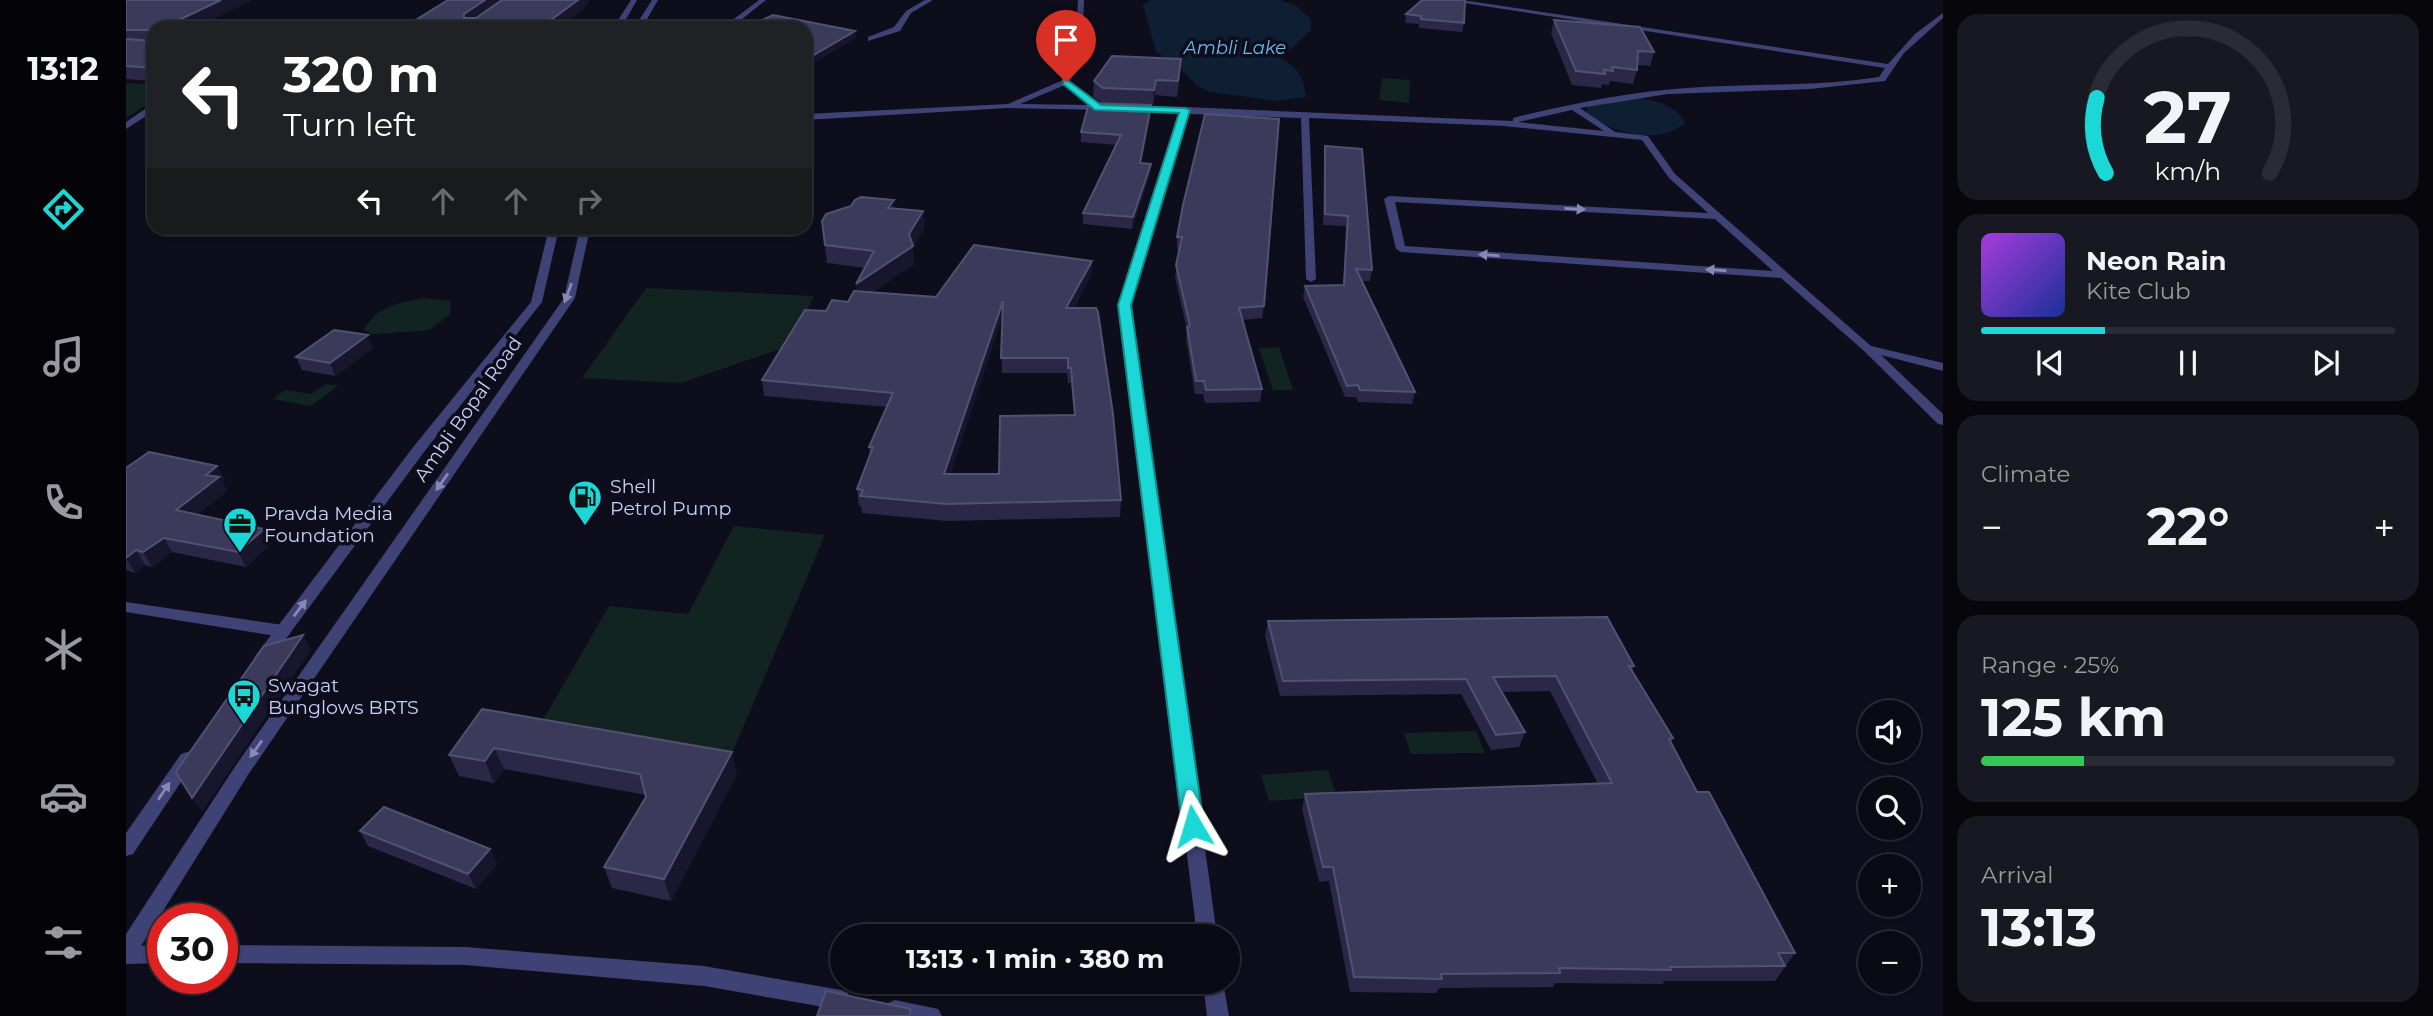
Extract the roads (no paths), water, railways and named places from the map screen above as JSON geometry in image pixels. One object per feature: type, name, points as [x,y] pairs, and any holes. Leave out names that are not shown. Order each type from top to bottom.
[{"type":"street","points":[[621,21],[634,0]]},
{"type":"street","points":[[642,21],[655,0]]},
{"type":"street","points":[[735,21],[763,0]]},
{"type":"street","points":[[871,39],[897,29],[908,12],[930,0]]},
{"type":"street","points":[[1008,106],[1066,82],[1078,62],[1081,0]]},
{"type":"street","points":[[1448,0],[1889,66]]},
{"type":"street","points":[[1504,123],[1572,106],[1686,90],[1846,86],[1882,79],[1889,66],[1923,30],[1943,15]]},
{"type":"street","points":[[1066,82],[1099,108]]},
{"type":"street","points":[[812,117],[1008,106],[1111,108]]},
{"type":"street","points":[[1572,106],[1615,135]]},
{"type":"street","points":[[1123,109],[1504,123],[1645,138],[1672,176],[1868,349],[1943,421]]},
{"type":"street","points":[[1185,110],[1125,305],[1206,924]]},
{"type":"street","points":[[126,126],[147,112]]},
{"type":"street","points":[[1304,115],[1311,279]]},
{"type":"street","points":[[1718,216],[1389,198],[1401,249],[1784,275]]},
{"type":"street","name":"Ambli Bopal Road","points":[[250,675],[419,449],[536,302],[552,235]]},
{"type":"street","name":"Ambli Bopal Road","points":[[126,953],[242,770],[569,298],[583,235]]},
{"type":"street","points":[[1868,349],[1943,367]]},
{"type":"street","points":[[126,607],[283,631]]},
{"type":"street","points":[[126,848],[192,752]]},
{"type":"street","points":[[126,953],[147,954]]},
{"type":"street","points":[[238,954],[465,956],[704,976],[931,1016]]},
{"type":"street","points":[[1215,994],[1218,1016]]},
{"type":"water","name":"Ambli Lake","points":[[1150,0],[1280,0],[1296,6],[1311,19],[1311,30],[1281,58],[1299,74],[1306,97],[1277,101],[1210,92],[1197,86],[1181,69],[1156,52],[1143,5]]},
{"type":"water","points":[[1639,98],[1666,105],[1686,123],[1662,134],[1636,134],[1610,127],[1587,115],[1587,105]]},
{"type":"place","name":"Shell Petrol Pump","points":[[585,527]]},
{"type":"place","name":"Pravda Media Foundation","points":[[240,554]]},
{"type":"place","name":"Swagat Bunglows BRTS","points":[[244,726]]}]
